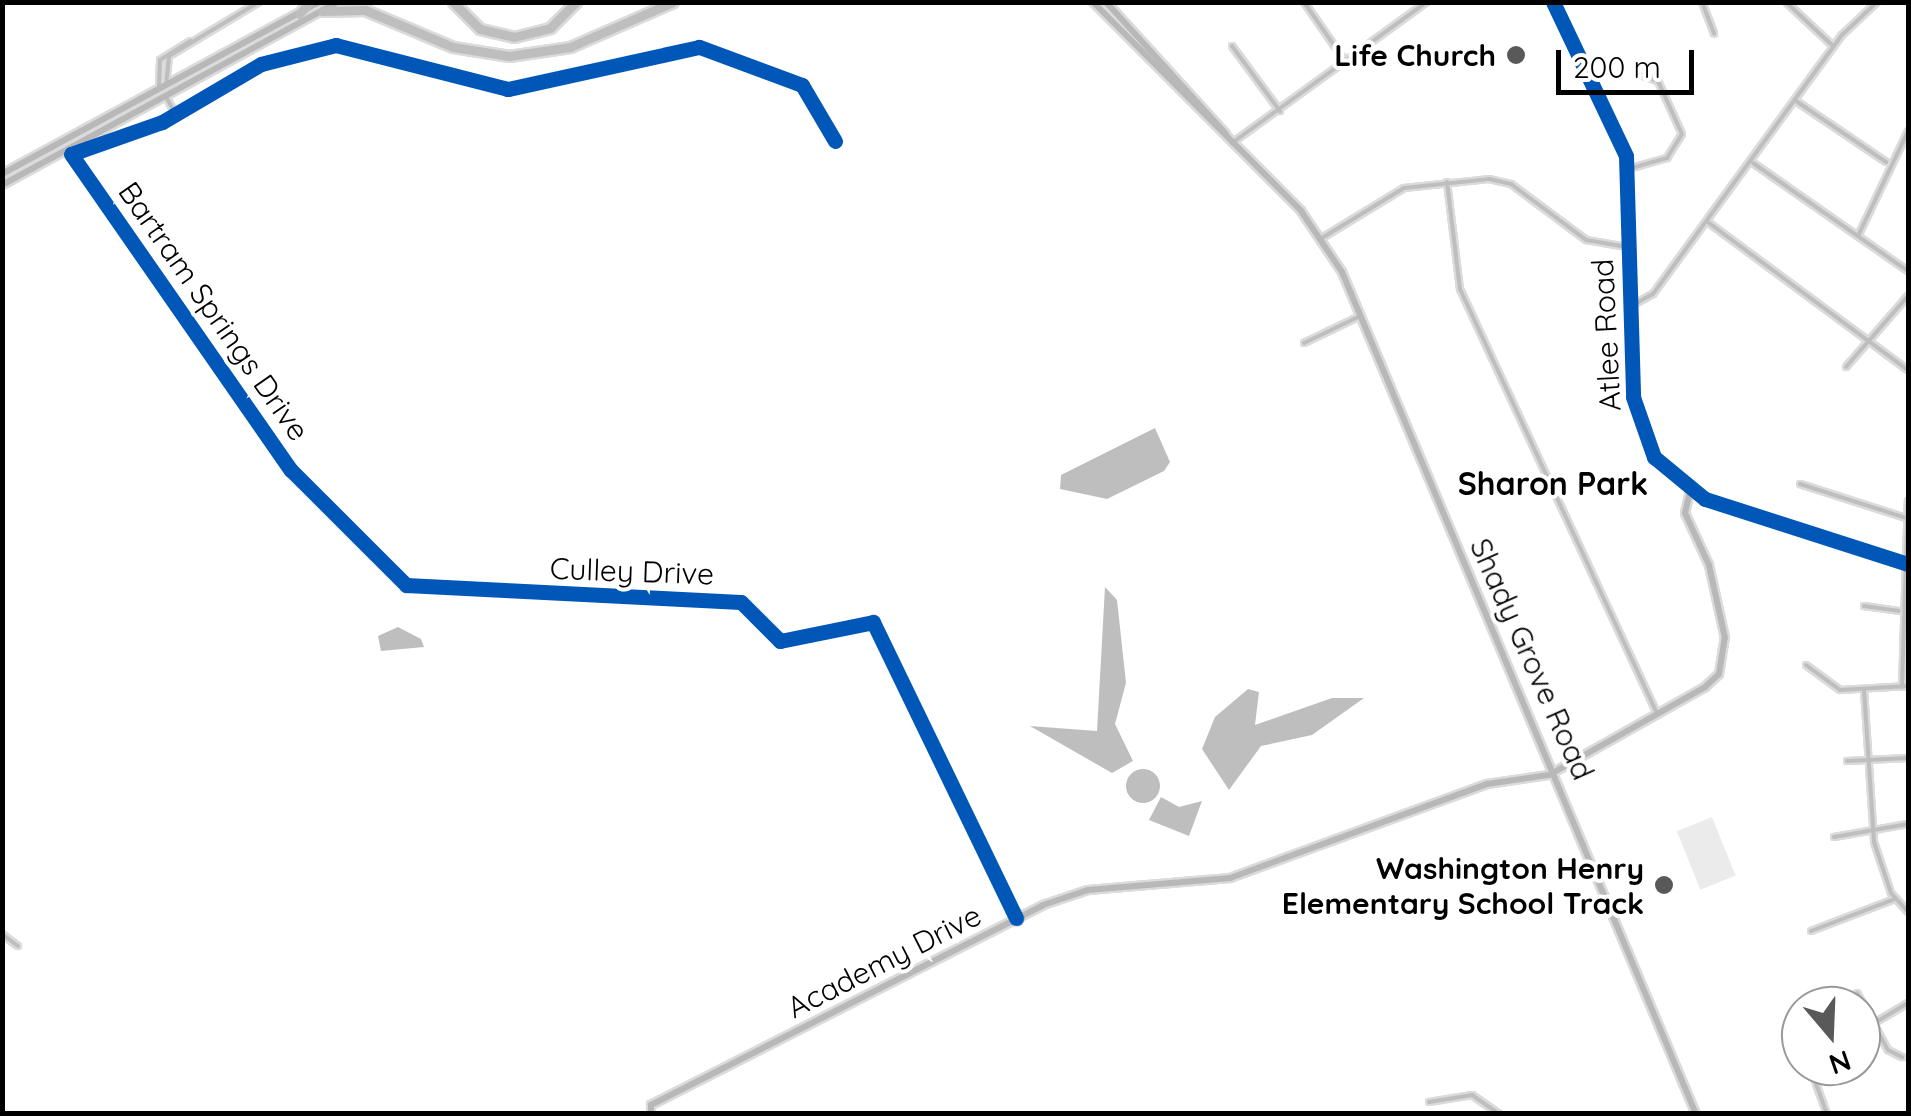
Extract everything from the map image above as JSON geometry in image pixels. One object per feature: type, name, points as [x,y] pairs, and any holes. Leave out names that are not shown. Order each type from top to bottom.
[{"type":"highway","points":[[298,14],[310,2]]},
{"type":"highway","points":[[453,2],[480,29],[514,37],[550,28],[576,2]]},
{"type":"highway","points":[[320,7],[365,10],[453,47],[509,56],[570,47],[674,2]]},
{"type":"main road","points":[[2,185],[298,14],[336,2]]},
{"type":"main road","name":"Shady Grove Road","points":[[1093,2],[1200,96],[1232,143],[1322,238],[1360,316],[1557,772],[1696,1114]]},
{"type":"main road","name":"Shady Grove Road","points":[[1106,2],[1116,19]]},
{"type":"main road","name":"Atlee Road","points":[[1553,2],[1628,169],[1628,305],[1639,426],[1661,466],[1690,492],[1907,564]]},
{"type":"main road","points":[[3,173],[320,7]]},
{"type":"main road","points":[[1557,772],[1710,683],[1724,656],[1709,565],[1685,514],[1690,492]]},
{"type":"main road","name":"Academy Drive","points":[[651,1114],[651,1105],[1016,918],[1088,890],[1230,878],[1487,784],[1557,772]]},
{"type":"street","points":[[259,2],[166,59],[165,88],[176,115],[260,64],[336,45],[508,90],[692,46],[802,85],[835,141]]},
{"type":"street","points":[[1304,2],[1347,64]]},
{"type":"street","points":[[1232,143],[1347,64],[1428,2]]},
{"type":"street","points":[[1702,2],[1714,34]]},
{"type":"street","points":[[1786,2],[1834,46]]},
{"type":"street","points":[[1628,305],[1653,294],[1753,163],[1834,46],[1877,2]]},
{"type":"street","points":[[1232,46],[1280,111]]},
{"type":"street","points":[[1628,169],[1667,158],[1682,134],[1658,80],[1636,74]]},
{"type":"street","points":[[1796,101],[1886,162]]},
{"type":"street","name":"Bartram Springs Drive","points":[[176,115],[71,154],[200,346],[317,496]]},
{"type":"street","points":[[1858,236],[1886,162],[1908,131]]},
{"type":"street","points":[[1753,163],[1908,271]]},
{"type":"street","points":[[1322,238],[1395,192],[1447,182],[1505,182],[1586,240],[1628,247]]},
{"type":"street","points":[[1447,182],[1460,289],[1657,714]]},
{"type":"street","points":[[1709,223],[1872,338],[1908,370]]},
{"type":"street","points":[[1846,367],[1908,296]]},
{"type":"street","points":[[1304,343],[1360,316]]},
{"type":"street","points":[[1800,484],[1906,518]]},
{"type":"street","name":"Culley Drive","points":[[317,496],[412,588],[741,602],[780,641],[870,620],[1016,918]]},
{"type":"street","points":[[1806,666],[1831,688],[1905,686],[1899,611],[1907,564],[1908,501]]},
{"type":"street","points":[[1864,606],[1899,611]]},
{"type":"street","points":[[1864,690],[1872,758],[1871,827],[1895,899],[1908,912]]},
{"type":"street","points":[[1847,760],[1908,758]]},
{"type":"street","points":[[1834,837],[1871,827],[1908,824]]},
{"type":"street","points":[[1812,932],[1895,899]]},
{"type":"street","points":[[2,934],[18,946]]},
{"type":"street","points":[[1881,1020],[1908,1003]]},
{"type":"street","points":[[1881,1035],[1902,1057]]},
{"type":"street","points":[[1817,1086],[1827,1114]]},
{"type":"street","points":[[1429,1102],[1472,1095],[1499,1114]]},
{"type":"shaded area","points":[[1155,428],[1170,462],[1164,471],[1107,499],[1060,489],[1061,475]]},
{"type":"shaded area","points":[[1105,587],[1117,600],[1126,683],[1115,724],[1133,761],[1112,773],[1030,726],[1097,731]]},
{"type":"shaded area","points":[[398,627],[421,639],[424,647],[381,651],[378,636]]},
{"type":"shaded area","points":[[1248,689],[1259,692],[1255,725],[1332,698],[1364,698],[1312,735],[1261,746],[1229,790],[1202,749],[1215,717]]},
{"type":"shaded area","points":[[1143,769],[1155,774],[1160,786],[1155,798],[1143,803],[1131,798],[1126,786],[1131,774]]},
{"type":"shaded area","points":[[1161,797],[1179,807],[1202,801],[1189,836],[1149,820]]},
{"type":"shaded area","points":[[1712,817],[1736,875],[1700,890],[1677,831]]},
{"type":"cycle path","points":[[1553,2],[1626,156],[1633,397],[1654,457],[1705,499],[1908,564]]},
{"type":"cycle path","points":[[835,141],[802,85],[699,47],[508,89],[336,45],[261,64],[162,122],[71,154],[291,470],[406,585],[741,602],[780,641],[873,622],[1016,918]]},
{"type":"place","name":"Life Church","points":[[1516,55]]},
{"type":"place","name":"Washington Henry Elementary School Track","points":[[1664,885]]},
{"type":"district","name":"Sharon Park","points":[[1553,483]]}]
